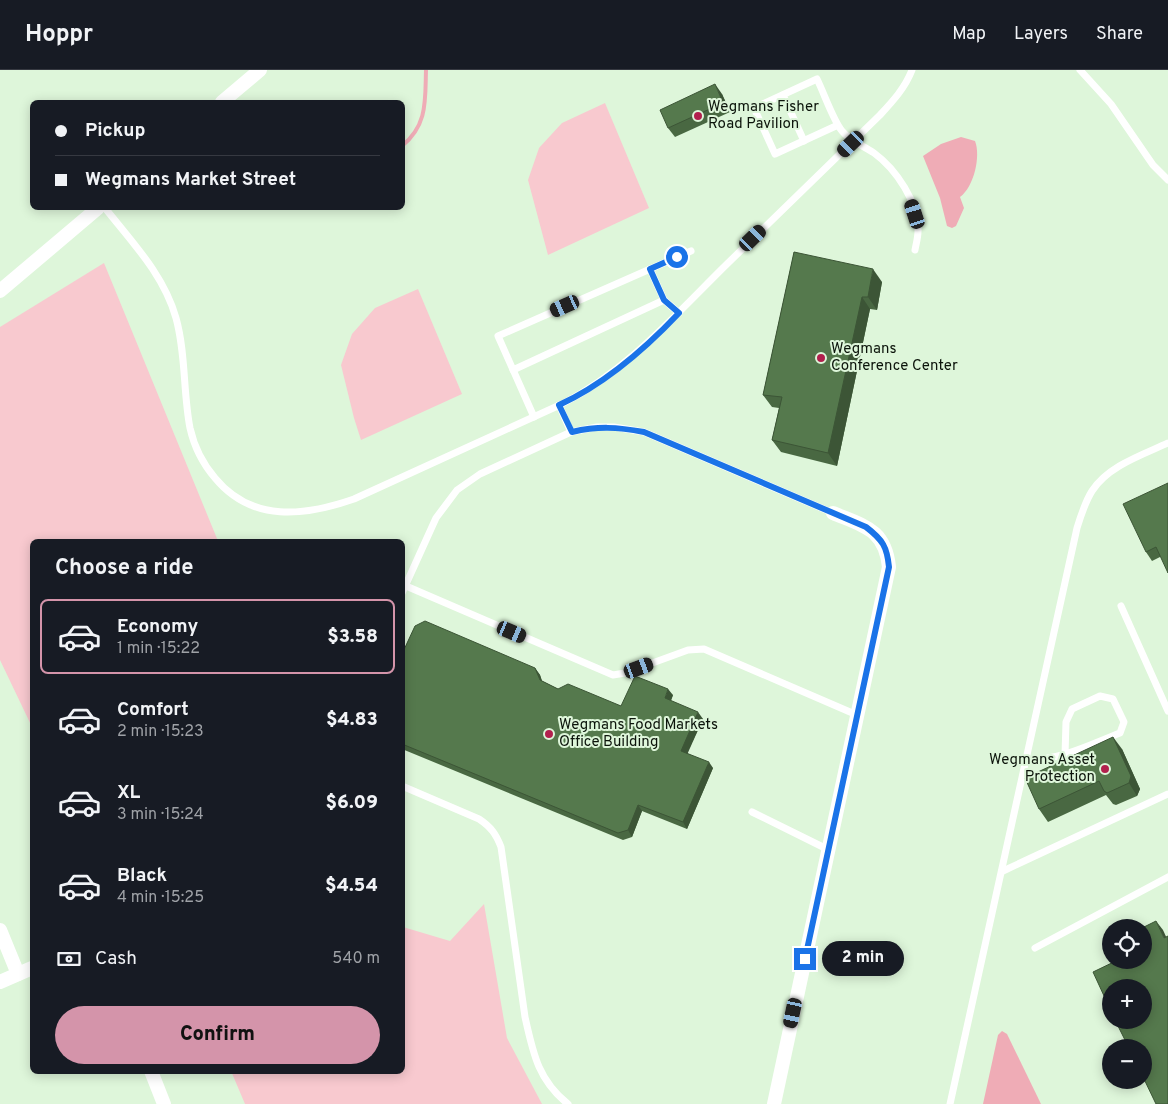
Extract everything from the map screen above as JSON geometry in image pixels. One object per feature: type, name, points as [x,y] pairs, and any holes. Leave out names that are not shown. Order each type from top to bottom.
[{"type":"street","points":[[224,100],[260,70]]},
{"type":"street","points":[[0,291],[92,210]]},
{"type":"street","points":[[774,1104],[889,567],[887,552],[880,537],[866,527],[832,513]]},
{"type":"street","points":[[0,930],[18,974]]},
{"type":"street","points":[[0,982],[30,969]]},
{"type":"street","points":[[152,1074],[164,1104]]},
{"type":"lane","points":[[106,210],[159,278],[176,318],[182,348],[190,428],[205,465],[222,487],[246,504],[268,511],[283,512],[320,509],[337,505],[438,462],[534,417],[584,393],[621,367],[679,313],[854,141],[896,98],[906,84],[912,70]]},
{"type":"lane","points":[[1080,70],[1111,104],[1153,165],[1168,180]]},
{"type":"lane","points":[[838,125],[775,154],[754,108],[817,79],[842,132],[872,152],[891,168],[908,193],[918,224],[914,250]]},
{"type":"lane","points":[[782,95],[804,140]]},
{"type":"lane","points":[[534,417],[498,336],[691,251]]},
{"type":"lane","points":[[650,269],[664,300],[679,313]]},
{"type":"lane","points":[[513,370],[664,300]]},
{"type":"lane","points":[[559,405],[572,432]]},
{"type":"lane","points":[[405,588],[436,518],[457,490],[480,474],[572,432],[598,427],[614,427],[644,432],[832,513]]},
{"type":"lane","points":[[950,1104],[1003,871],[1077,528],[1085,505],[1093,490],[1106,476],[1127,462],[1168,442]]},
{"type":"lane","points":[[405,590],[613,675],[625,673],[688,650],[704,649],[858,715]]},
{"type":"lane","points":[[1121,606],[1168,711]]},
{"type":"lane","points":[[1027,760],[1065,756],[1120,733],[1124,722],[1113,699],[1100,696],[1072,710],[1066,722],[1065,756]]},
{"type":"lane","points":[[405,787],[480,819],[490,826],[497,836],[501,847],[530,1041],[541,1072],[557,1095],[568,1104]]},
{"type":"lane","points":[[1003,871],[1168,794]]},
{"type":"lane","points":[[752,812],[829,850]]},
{"type":"lane","points":[[1035,948],[1168,877]]},
{"type":"shaded area","points":[[605,103],[649,208],[548,255],[528,180],[539,148],[562,123]]},
{"type":"shaded area","points":[[961,137],[975,141],[977,163],[969,186],[960,197],[964,208],[956,226],[952,228],[947,226],[940,198],[923,156],[941,144]]},
{"type":"shaded area","points":[[104,263],[217,539],[30,539],[30,723],[0,660],[0,327]]},
{"type":"shaded area","points":[[418,289],[462,394],[361,440],[341,365],[352,334],[375,308]]},
{"type":"shaded area","points":[[484,904],[507,1038],[542,1104],[245,1104],[232,1074],[405,1074],[405,928],[450,941]]},
{"type":"shaded area","points":[[1002,1031],[1007,1034],[1041,1104],[983,1104],[998,1035]]},
{"type":"building","points":[[715,84],[723,103],[668,128],[660,110]]},
{"type":"building","name":"Wegmans Conference Center","points":[[794,252],[873,269],[868,297],[862,297],[828,453],[772,440],[782,397],[763,395]]},
{"type":"building","points":[[1168,483],[1168,573],[1156,547],[1146,552],[1123,504]]},
{"type":"building","name":"Wegmans Food Markets Office Building","points":[[425,621],[535,668],[540,680],[558,689],[568,684],[621,706],[635,676],[668,689],[665,698],[698,712],[681,751],[709,762],[683,822],[638,805],[628,830],[618,833],[405,745],[405,648],[415,626]]},
{"type":"building","points":[[1113,737],[1131,776],[1129,783],[1107,793],[1099,781],[1039,809],[1025,778]]},
{"type":"building","points":[[1156,921],[1164,938],[1168,936],[1168,1104],[1156,1104],[1149,1089],[1152,1089],[1152,1039],[1124,1039],[1120,1029],[1152,1029],[1152,979],[1102,979],[1102,992],[1093,972],[1102,968],[1152,969],[1152,923]]},
{"type":"waterway","points":[[405,143],[421,121],[425,102],[426,70]]},
{"type":"place","name":"Wegmans Fisher Road Pavilion","points":[[698,116]]},
{"type":"place","name":"Wegmans Conference Center","points":[[821,358]]},
{"type":"place","name":"Wegmans Food Markets Office Building","points":[[549,734]]},
{"type":"place","name":"Wegmans Asset Protection","points":[[1105,769]]},
{"type":"route","points":[[677,257],[650,269],[664,300],[679,313],[621,367],[584,393],[559,405],[572,432],[598,427],[614,427],[644,432],[866,527],[880,537],[887,552],[889,567],[805,959]]}]
